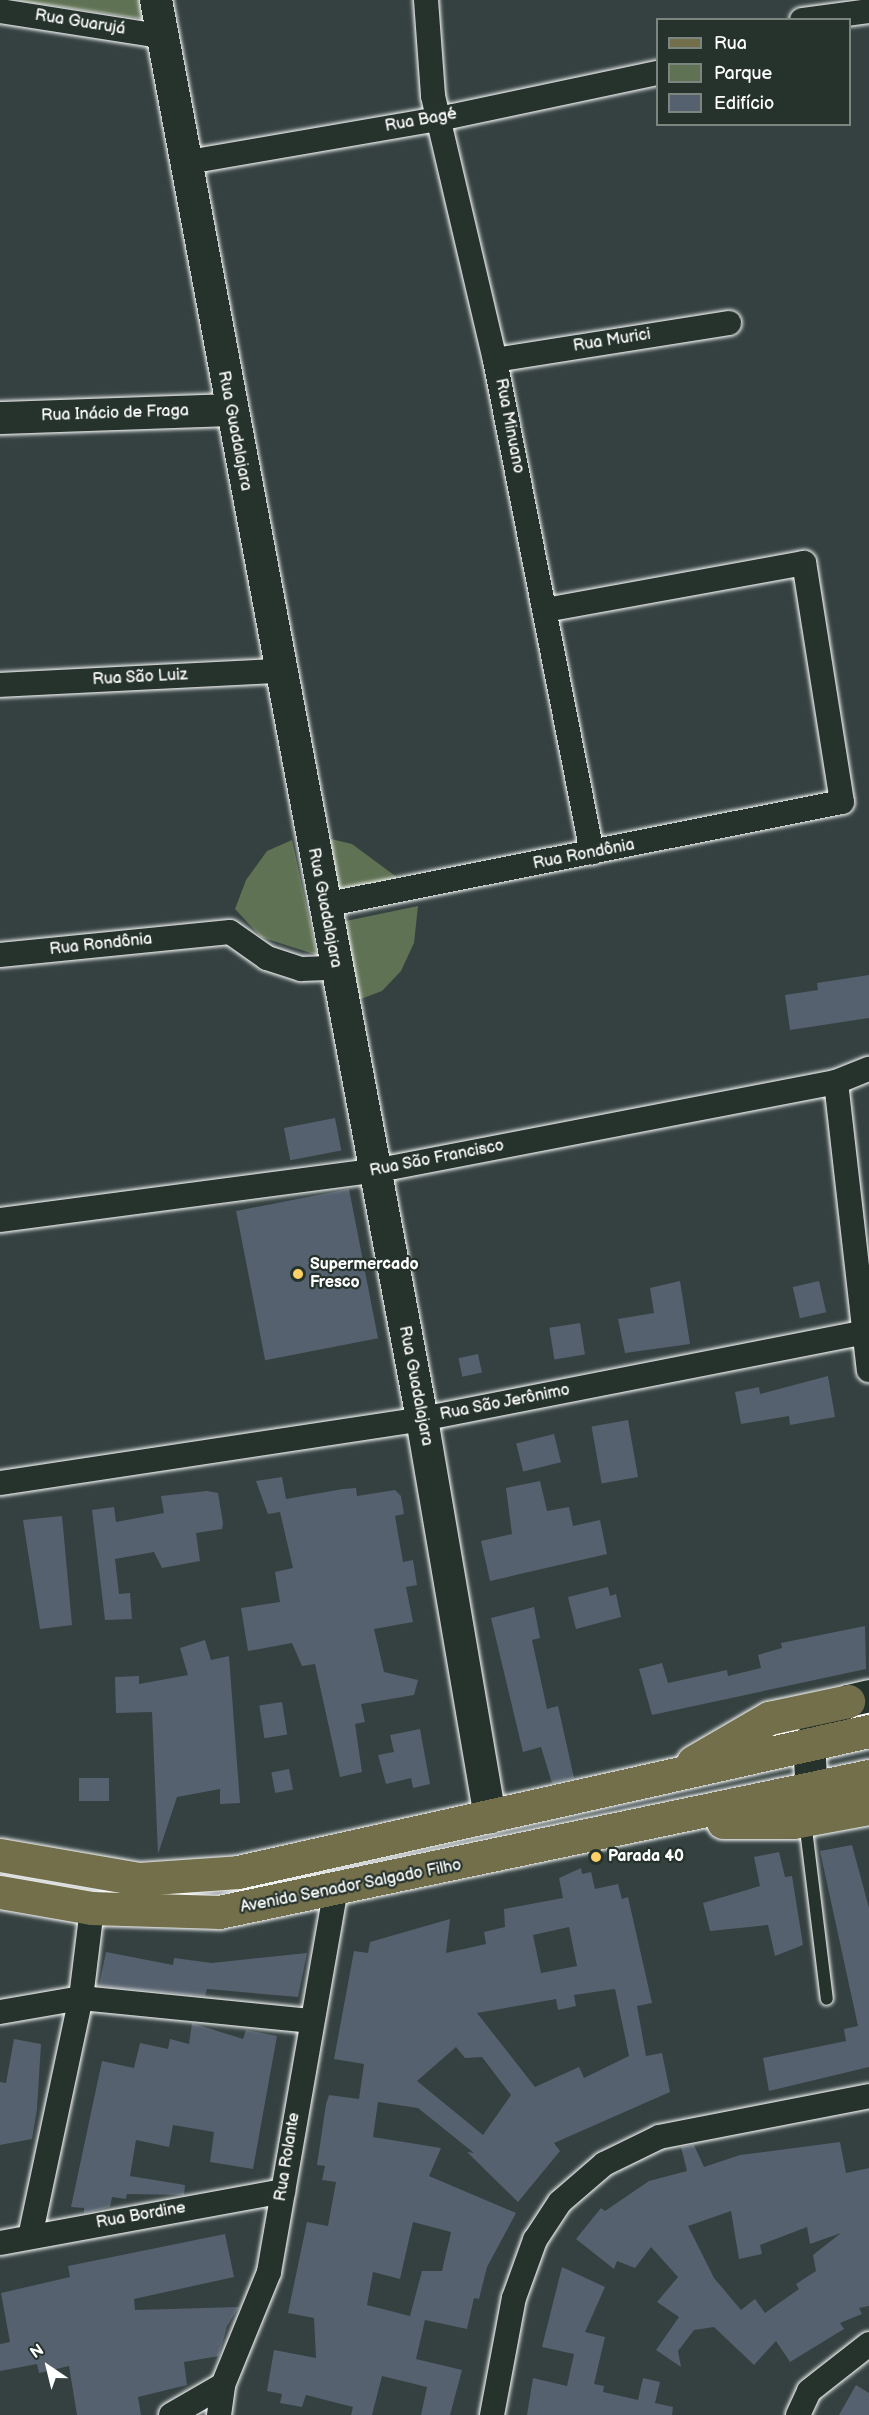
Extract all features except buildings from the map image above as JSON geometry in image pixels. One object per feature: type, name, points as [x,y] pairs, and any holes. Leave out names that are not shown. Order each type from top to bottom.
[{"type":"main road","points":[[656,1783],[769,1718],[859,1698]]},
{"type":"main road","points":[[0,1855],[139,1879],[188,1878],[237,1872],[656,1783],[869,1731]]},
{"type":"main road","name":"Avenida Senador Salgado Filho","points":[[0,1892],[92,1908],[219,1912],[335,1892],[869,1776]]},
{"type":"main road","name":"Avenida Senador Salgado Filho","points":[[664,1822],[804,1820],[869,1808]]},
{"type":"street","name":"Rua Guadalajara","points":[[156,0],[159,36],[422,1419],[490,1817]]},
{"type":"street","name":"Rua Minuano","points":[[426,0],[439,119],[495,360],[546,609],[592,853]]},
{"type":"street","name":"Rua Guarujá","points":[[0,10],[159,36]]},
{"type":"street","points":[[817,18],[869,11]]},
{"type":"street","name":"Rua Bagé","points":[[183,163],[439,119],[656,73]]},
{"type":"street","name":"Rua Murici","points":[[495,360],[729,323]]},
{"type":"street","name":"Rua Inácio de Fraga","points":[[0,418],[230,410]]},
{"type":"street","name":"Rua Rondônia","points":[[324,905],[842,802],[804,563],[546,609]]},
{"type":"street","name":"Rua São Luiz","points":[[0,685],[279,671]]},
{"type":"street","name":"Rua Rondônia","points":[[0,955],[230,933],[267,958],[301,969],[336,968]]},
{"type":"street","name":"Rua São Francisco","points":[[0,1220],[374,1171],[836,1082],[869,1069]]},
{"type":"street","points":[[836,1082],[869,1370]]},
{"type":"street","name":"Rua São Jerônimo","points":[[0,1483],[422,1419],[866,1332]]},
{"type":"street","points":[[859,1698],[816,1727],[809,1744],[806,1767],[818,1787],[844,1806],[869,1808]]},
{"type":"street","name":"Rua Rolante","points":[[219,2415],[223,2385],[268,2272],[310,2021],[335,1892]]},
{"type":"street","points":[[30,2237],[81,1998],[92,1908]]},
{"type":"street","points":[[0,2012],[81,1998],[310,2021]]},
{"type":"street","points":[[492,2415],[514,2298],[536,2240],[569,2194],[604,2164],[659,2137],[869,2096]]},
{"type":"street","name":"Rua Bordine","points":[[0,2243],[283,2191]]},
{"type":"street","points":[[798,2415],[809,2391],[869,2344]]},
{"type":"street","points":[[171,2415],[223,2385]]},
{"type":"lane","points":[[804,1820],[827,1999]]},
{"type":"green space","points":[[15,0],[141,0],[143,19]]},
{"type":"green space","points":[[327,838],[352,844],[398,878],[337,890]]},
{"type":"green space","points":[[292,840],[317,955],[261,937],[235,909],[246,880],[267,851]]},
{"type":"green space","points":[[418,906],[414,943],[401,971],[382,991],[358,1000],[341,922]]},
{"type":"place","name":"Supermercado Fresco","points":[[298,1274]]},
{"type":"place","name":"Parada 40","points":[[596,1857]]}]
